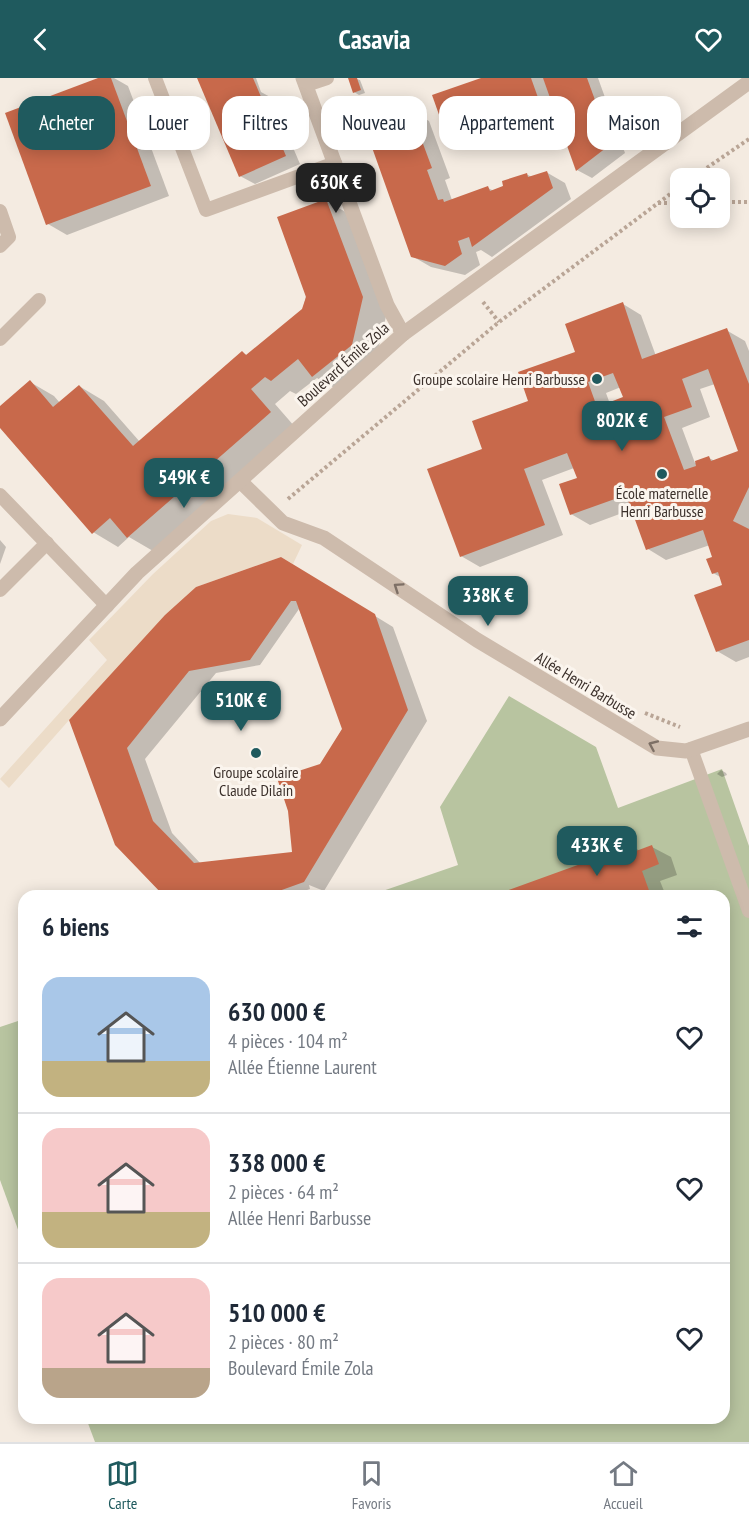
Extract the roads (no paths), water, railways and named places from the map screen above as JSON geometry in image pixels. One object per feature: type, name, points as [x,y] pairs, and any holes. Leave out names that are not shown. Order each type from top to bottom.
[{"type":"street","points":[[305,82],[387,305],[403,334]]},
{"type":"street","name":"Boulevard Émile Zola","points":[[0,718],[137,573],[403,334],[749,82]]},
{"type":"street","name":"Allée Henri Barbusse","points":[[240,481],[283,523],[324,538],[477,639],[657,748],[691,749],[749,729]]},
{"type":"lane","points":[[155,78],[206,210],[334,163]]},
{"type":"lane","points":[[305,82],[327,78]]},
{"type":"lane","points":[[0,211],[9,237],[0,246]]},
{"type":"lane","points":[[0,339],[39,300]]},
{"type":"lane","points":[[0,495],[107,606]]},
{"type":"lane","points":[[0,590],[47,543]]},
{"type":"lane","points":[[691,749],[749,911]]},
{"type":"place","name":"Groupe scolaire Henri Barbusse","points":[[597,379]]},
{"type":"place","name":"École maternelle Henri Barbusse","points":[[662,474]]},
{"type":"place","name":"Groupe scolaire Claude Dilain","points":[[256,753]]}]
